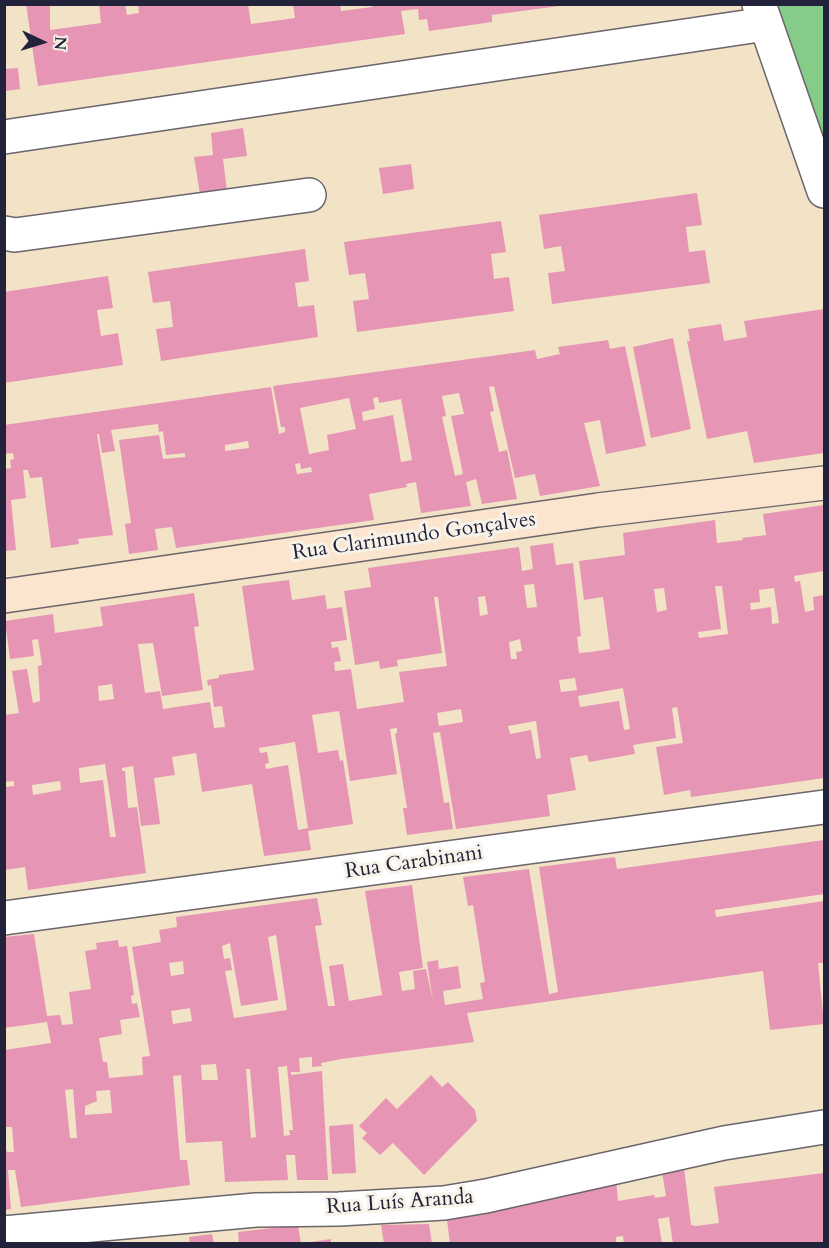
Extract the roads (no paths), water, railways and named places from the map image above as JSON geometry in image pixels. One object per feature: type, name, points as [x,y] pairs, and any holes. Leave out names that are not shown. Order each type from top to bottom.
[{"type":"street","points":[[4,137],[763,14],[825,191]]},
{"type":"street","points":[[4,233],[15,235],[309,195]]},
{"type":"street","name":"Rua Clarimundo Gonçalves","points":[[4,596],[598,510],[825,483]]},
{"type":"street","name":"Rua Carabinani","points":[[4,918],[825,807]]},
{"type":"street","name":"Rua Luís Aranda","points":[[4,1233],[245,1211],[444,1203],[486,1196],[713,1145],[825,1127]]}]
